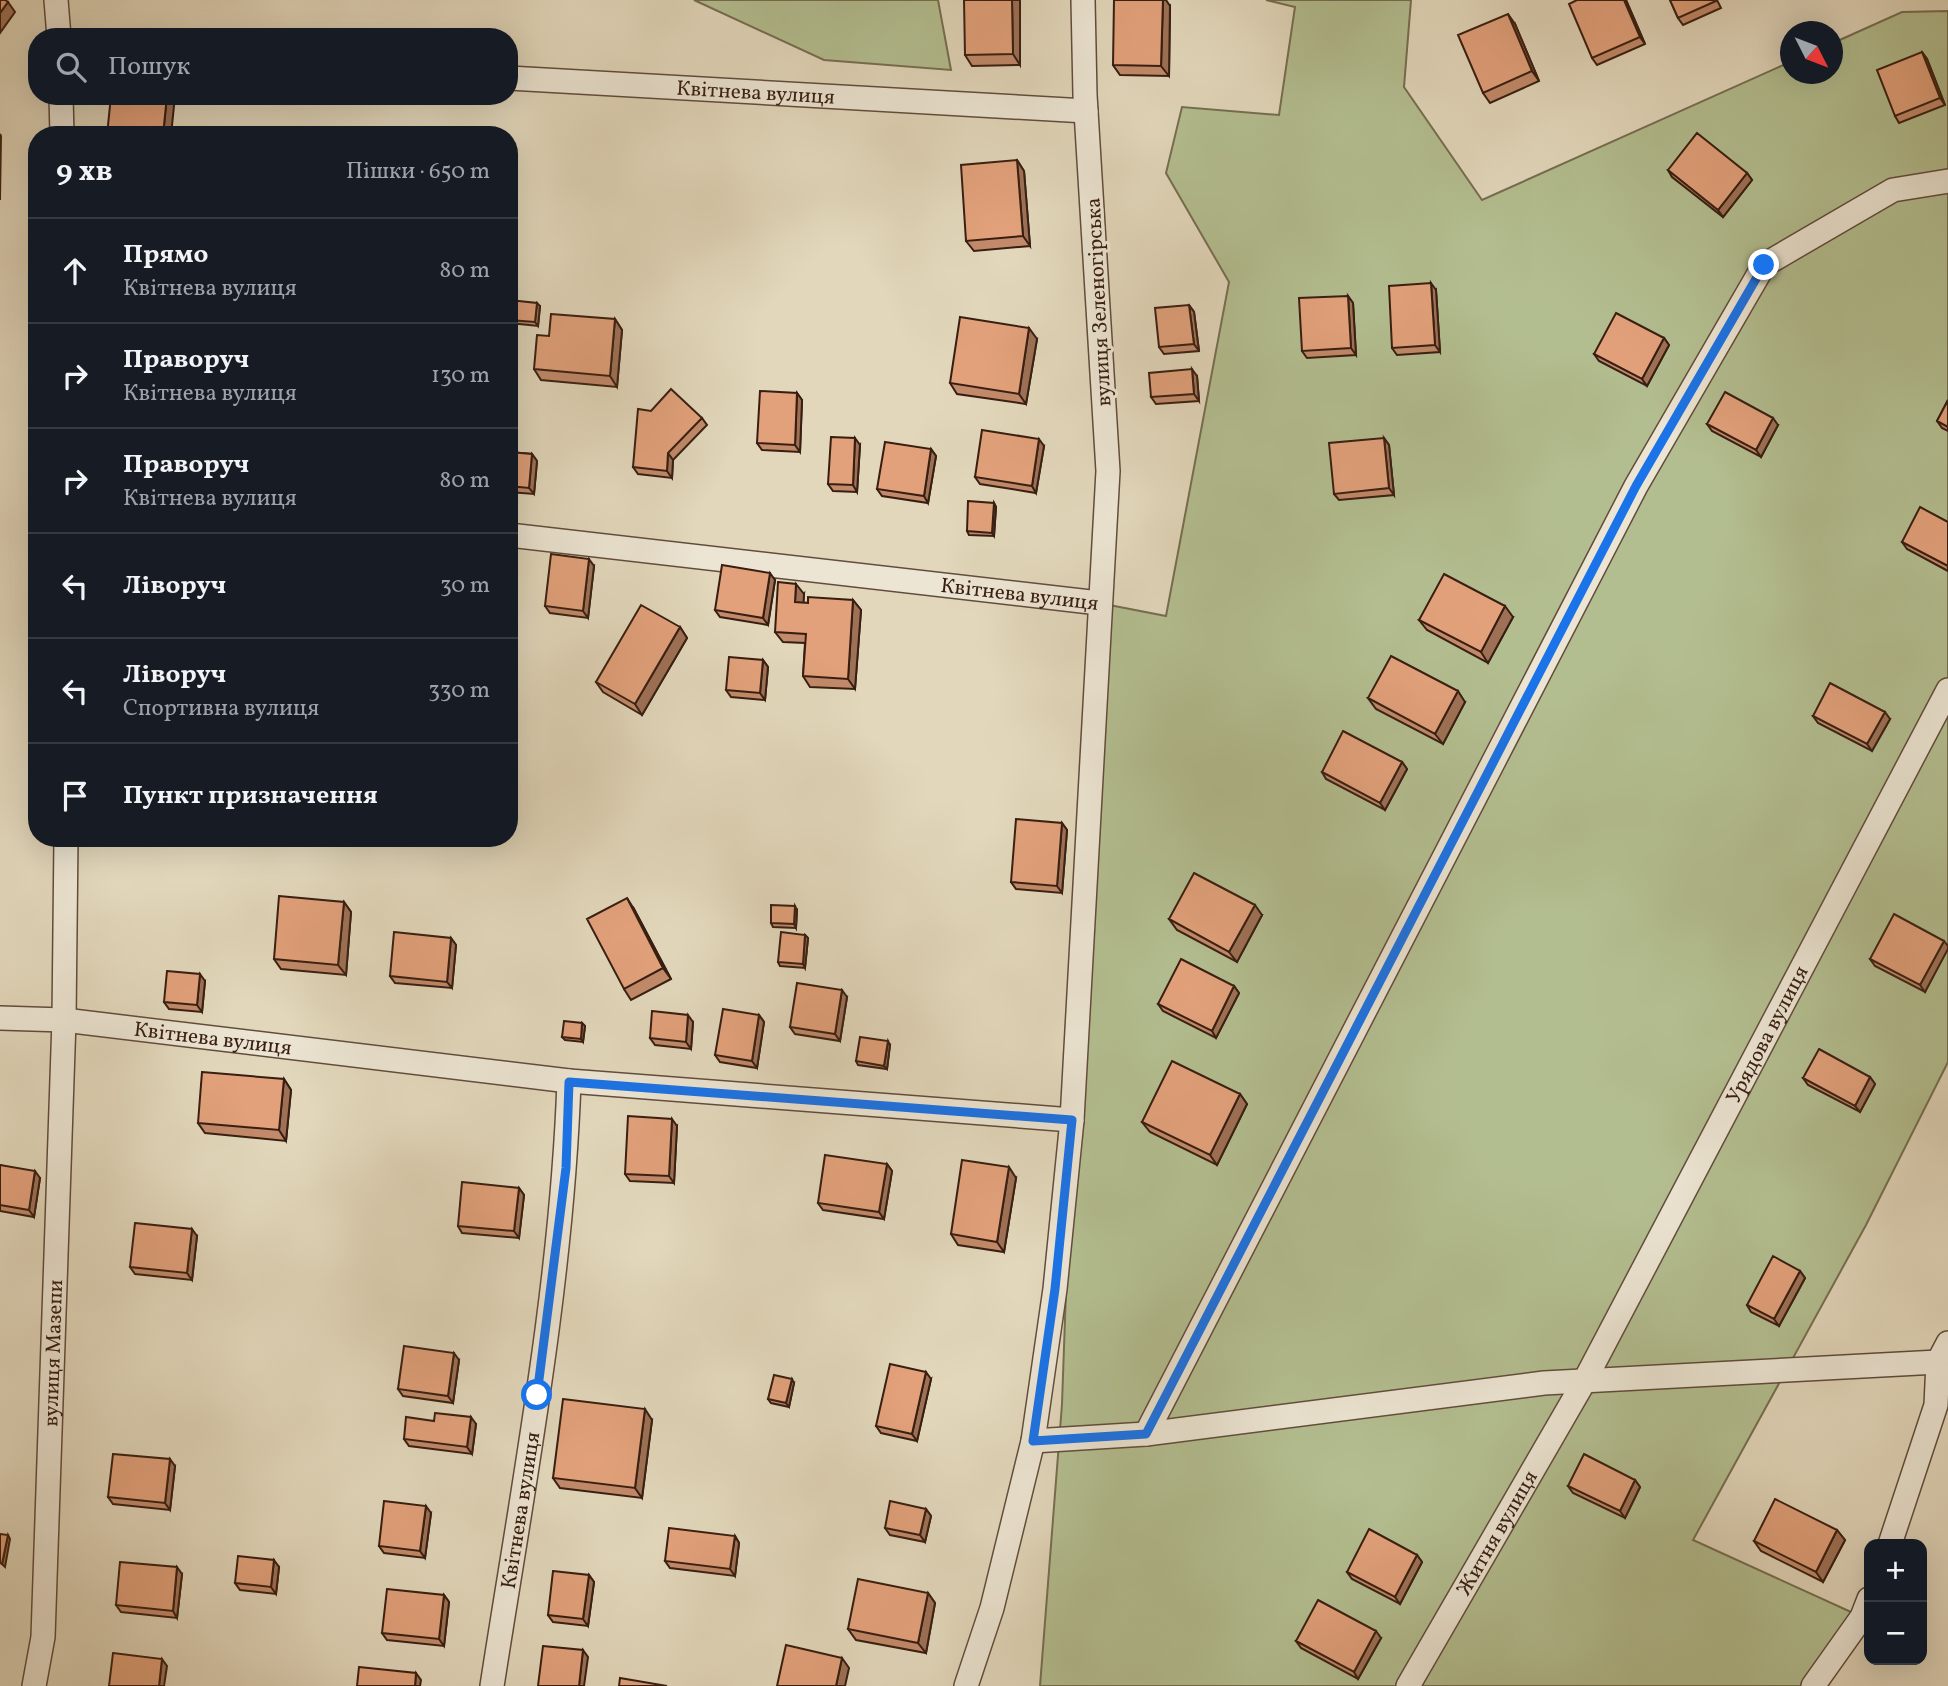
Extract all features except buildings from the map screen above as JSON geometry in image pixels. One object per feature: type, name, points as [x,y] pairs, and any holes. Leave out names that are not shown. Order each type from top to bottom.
[{"type":"street","points":[[56,0],[58,28]]},
{"type":"street","name":"вулиця Зеленогірська","points":[[1083,0],[1086,111],[1108,471],[1099,603]]},
{"type":"street","name":"Квітнева вулиця","points":[[518,79],[1086,111]]},
{"type":"street","points":[[61,105],[62,126]]},
{"type":"street","points":[[1146,1434],[1636,486],[1764,265],[1893,190],[1948,181]]},
{"type":"street","name":"Квітнева вулиця","points":[[518,536],[1099,603],[1072,1120],[1055,1289],[1033,1441],[992,1608],[967,1686]]},
{"type":"street","name":"Урядова вулиця","points":[[1586,1380],[1948,690]]},
{"type":"street","name":"вулиця Мазепи","points":[[34,1686],[43,1637],[64,1020],[66,847]]},
{"type":"street","name":"Квітнева вулиця","points":[[0,1018],[64,1020],[569,1082],[1072,1120]]},
{"type":"street","name":"Квітнева вулиця","points":[[492,1686],[537,1395],[566,1168],[569,1082]]},
{"type":"street","points":[[1033,1441],[1146,1434],[1586,1380],[1943,1352],[1936,1405],[1892,1539]]},
{"type":"street","name":"Житня вулиця","points":[[1408,1686],[1586,1380]]},
{"type":"street","points":[[1813,1686],[1862,1617],[1868,1602]]},
{"type":"green space","points":[[694,0],[938,0],[951,70],[824,60]]},
{"type":"green space","points":[[1266,0],[1411,0],[1404,87],[1482,200],[1780,66],[1780,84],[1843,84],[1843,39],[1902,12],[1948,11],[1948,1062],[1866,1225],[1693,1540],[1862,1617],[1813,1686],[1040,1686],[1062,1404],[1072,1120],[1099,603],[1166,616],[1229,282],[1166,173],[1182,107],[1279,115],[1295,7]]},
{"type":"route","points":[[537,1395],[566,1168],[569,1082],[1072,1120],[1055,1289],[1033,1441],[1146,1434],[1636,486],[1764,265]]}]
